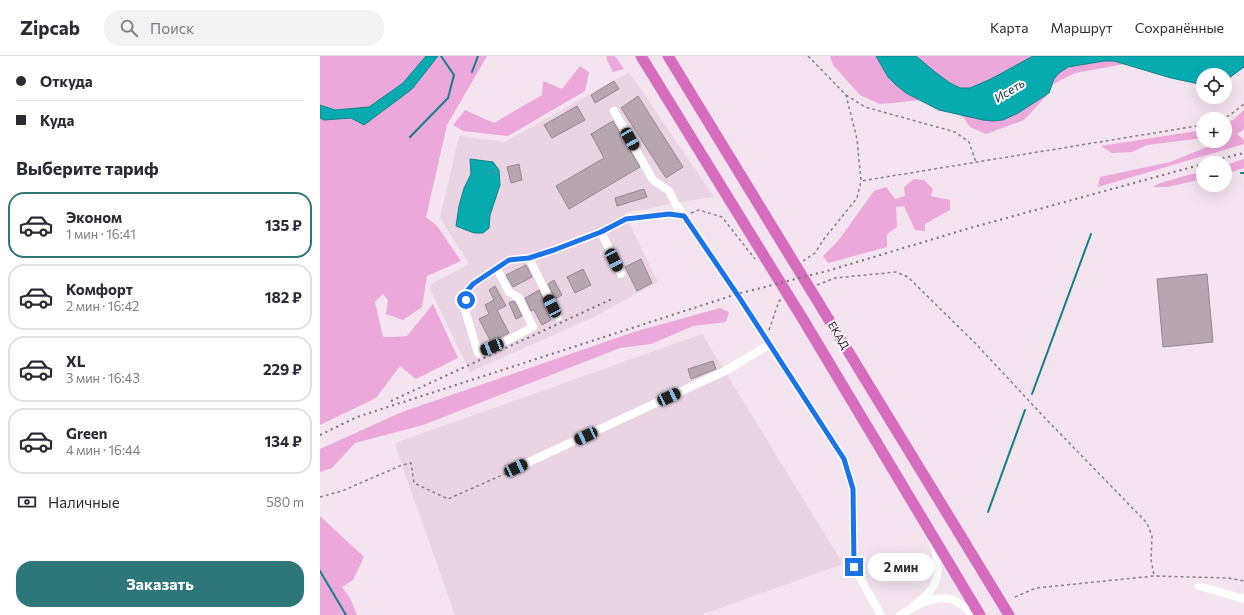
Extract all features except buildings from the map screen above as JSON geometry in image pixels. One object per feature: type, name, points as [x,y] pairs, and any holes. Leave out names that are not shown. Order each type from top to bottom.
[{"type":"highway","name":"ЕКАД","points":[[642,56],[804,321],[980,615]]},
{"type":"highway","name":"ЕКАД","points":[[668,56],[1009,615]]},
{"type":"street","points":[[614,111],[653,180],[669,191],[675,203],[737,294],[844,459],[853,489],[854,567],[881,615]]},
{"type":"street","points":[[497,269],[509,292],[519,298],[533,327],[478,353],[465,310],[467,291],[473,284],[509,260],[529,258],[601,232],[626,219],[669,214],[684,216]]},
{"type":"street","points":[[601,232],[621,274]]},
{"type":"street","points":[[529,258],[558,317]]},
{"type":"street","points":[[516,468],[724,371],[768,342]]},
{"type":"street","points":[[900,615],[931,591],[937,581],[938,566],[930,531]]},
{"type":"street","points":[[1199,586],[1244,599]]},
{"type":"street","points":[[911,608],[934,599],[952,599],[974,615]]},
{"type":"path","points":[[808,56],[846,95],[866,107],[955,132],[969,142],[976,162]]},
{"type":"path","points":[[846,95],[857,139],[861,181],[1196,126]]},
{"type":"path","points":[[1232,113],[1244,104]]},
{"type":"path","points":[[488,173],[499,170]]},
{"type":"path","points":[[814,286],[835,278],[896,272],[908,277],[978,345],[1044,417],[1147,523],[1152,536],[1151,559],[1154,576]]},
{"type":"path","points":[[768,342],[779,301],[786,298]]},
{"type":"path","points":[[320,497],[342,491],[402,465],[411,463],[414,483],[448,499],[516,468]]},
{"type":"path","points":[[1015,597],[1036,588],[1154,576],[1228,578],[1244,581]]},
{"type":"shaded area","points":[[320,56],[426,56],[403,83],[369,107],[335,110],[320,105]]},
{"type":"shaded area","points":[[438,56],[487,56],[447,125],[426,217],[437,226],[461,261],[427,276],[422,307],[403,320],[386,314],[388,300],[383,294],[375,302],[383,337],[407,336],[433,304],[458,358],[416,379],[400,366],[376,398],[320,425],[320,118],[324,120],[351,118],[412,89]]},
{"type":"shaded area","points":[[607,56],[615,56],[624,69],[613,72],[607,60]]},
{"type":"shaded area","points":[[830,56],[876,56],[888,77],[906,93],[922,100],[880,104],[860,95],[833,65]]},
{"type":"shaded area","points":[[916,56],[1033,56],[987,82],[977,86],[961,88],[950,83],[931,70]]},
{"type":"shaded area","points":[[1104,61],[1114,61],[1125,64],[1075,73],[1053,84],[1055,77],[1066,68]]},
{"type":"shaded area","points":[[580,66],[589,72],[585,91],[508,136],[463,131],[453,125],[465,110],[494,123],[542,95],[543,81],[562,89]]},
{"type":"shaded area","points":[[629,72],[714,197],[624,213],[658,282],[594,317],[470,372],[430,289],[431,284],[469,264],[440,218],[459,136],[505,142]]},
{"type":"shaded area","points":[[1049,93],[1024,120],[986,134],[970,127],[962,115],[968,116],[1037,101]]},
{"type":"shaded area","points":[[1244,110],[1244,129],[1237,134],[1244,140],[1244,144],[1232,148],[1232,120]]},
{"type":"shaded area","points":[[1196,131],[1196,139],[1147,145],[1132,152],[1112,153],[1101,146]]},
{"type":"shaded area","points":[[1205,148],[1230,148],[1203,156],[1196,156],[1196,158],[1098,187],[1100,177],[1170,162]]},
{"type":"shaded area","points":[[1244,159],[1244,168],[1232,172],[1232,163]]},
{"type":"shaded area","points":[[1196,173],[1196,181],[1167,187],[1153,187],[1160,183]]},
{"type":"shaded area","points":[[914,179],[924,180],[933,189],[931,196],[950,200],[950,210],[925,224],[925,231],[915,230],[904,206],[896,207],[897,227],[887,234],[887,247],[828,263],[823,256],[838,241],[874,191],[886,187],[895,199],[905,196],[904,187]]},
{"type":"shaded area","points":[[720,308],[729,312],[726,322],[693,326],[651,344],[620,348],[423,425],[355,443],[332,468],[320,472],[320,449],[402,412],[634,332]]},
{"type":"shaded area","points":[[702,334],[843,564],[701,615],[455,615],[395,443]]},
{"type":"shaded area","points":[[320,516],[364,557],[353,580],[342,587],[350,598],[357,615],[320,615]]},
{"type":"water","points":[[426,56],[438,56],[412,89],[364,125],[351,118],[324,120],[320,118],[320,105],[335,110],[369,107],[403,83]]},
{"type":"water","name":"Исеть","points":[[876,56],[916,56],[950,83],[960,88],[970,88],[991,79],[1033,56],[1244,56],[1244,67],[1232,76],[1232,68],[1196,68],[1196,83],[1171,78],[1114,61],[1104,61],[1068,67],[1059,73],[1054,79],[1049,93],[1018,113],[1003,120],[993,121],[939,110],[906,93],[888,77]]},
{"type":"water","points":[[470,159],[493,162],[499,170],[500,185],[490,215],[489,228],[483,233],[474,233],[456,226],[464,188],[471,174]]},
{"type":"waterway","points":[[410,137],[448,98],[454,75],[441,56]]},
{"type":"waterway","points":[[472,72],[478,56]]},
{"type":"waterway","points":[[1032,394],[1091,234]]},
{"type":"waterway","points":[[988,512],[1025,410]]},
{"type":"waterway","points":[[320,571],[346,615]]},
{"type":"railway","points":[[1232,156],[1244,153]]},
{"type":"railway","points":[[320,435],[357,417],[737,294],[827,271],[970,228],[1196,166]]},
{"type":"railway","points":[[391,401],[612,299]]},
{"type":"route","points":[[466,300],[467,291],[473,284],[509,260],[529,258],[554,250],[601,232],[626,219],[669,214],[684,216],[770,344],[844,459],[853,489],[854,567]]}]
